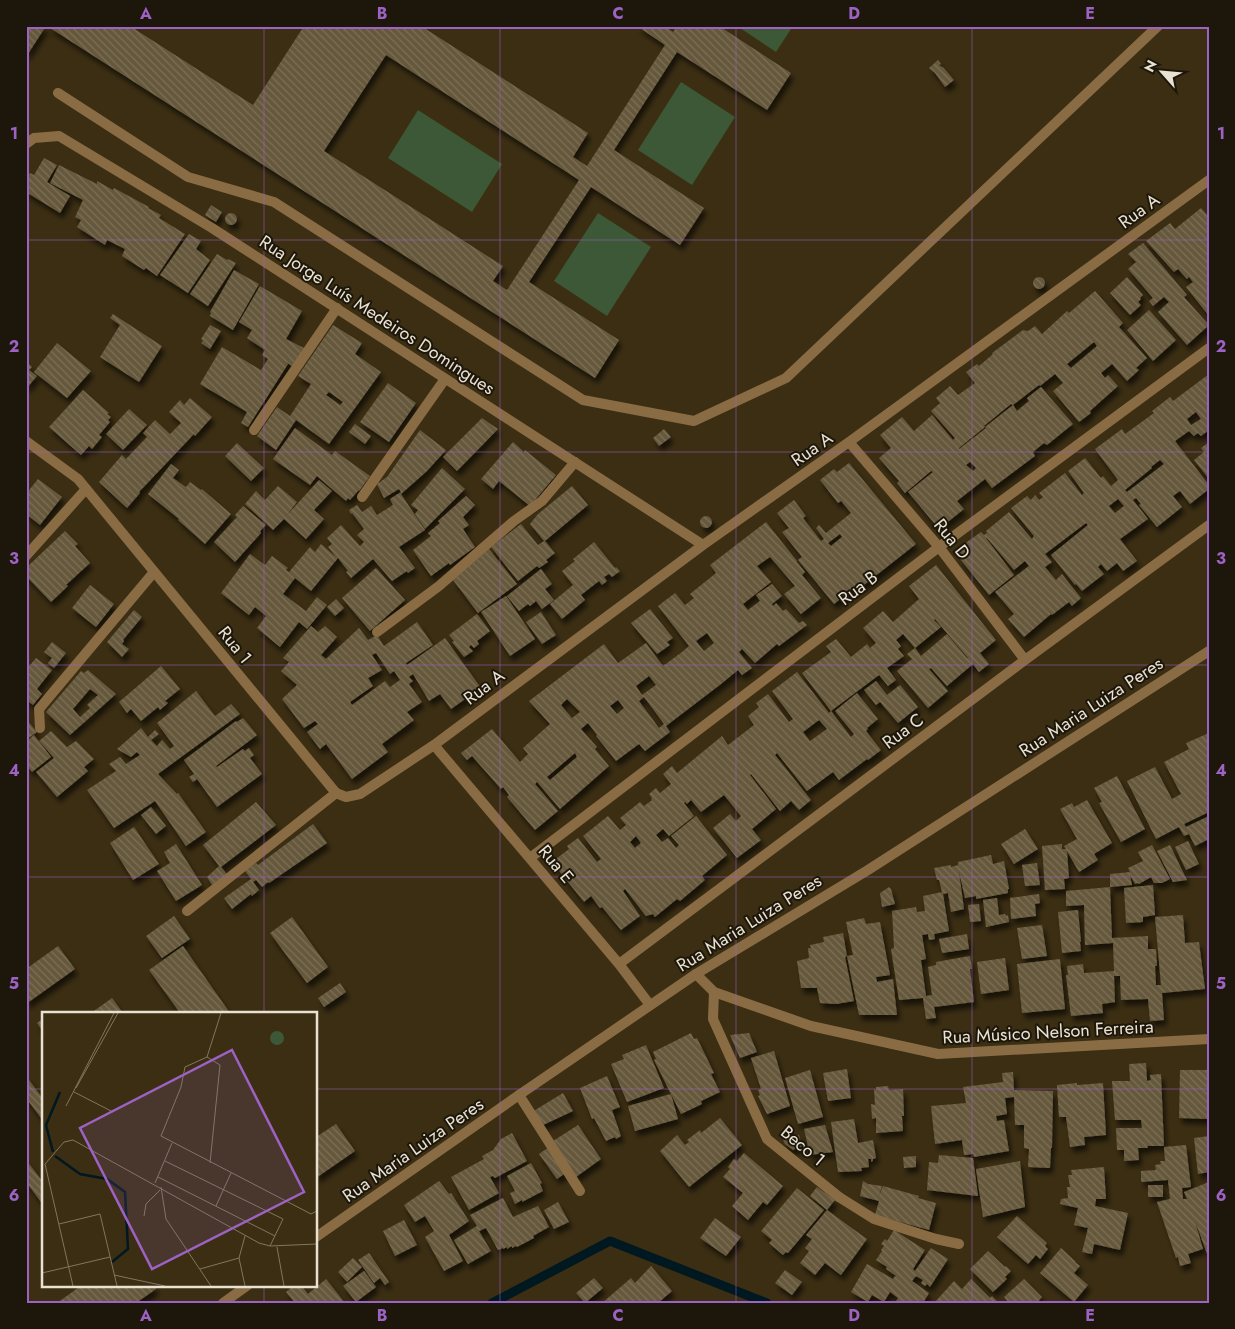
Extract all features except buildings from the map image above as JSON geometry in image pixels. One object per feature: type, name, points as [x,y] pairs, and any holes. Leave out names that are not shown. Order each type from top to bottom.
[{"type":"street","points":[[58,94],[188,178],[274,202],[583,400],[694,421],[786,378],[1158,26]]},
{"type":"street","name":"Rua Jorge Luís Medeiros Domingues","points":[[26,144],[34,138],[59,136],[212,228],[703,545]]},
{"type":"street","name":"Rua A","points":[[434,745],[703,545],[850,442],[1209,180]]},
{"type":"street","points":[[254,430],[336,308]]},
{"type":"street","name":"Rua B","points":[[530,858],[939,547],[1209,348]]},
{"type":"street","points":[[362,497],[445,379]]},
{"type":"street","name":"Rua 1","points":[[26,442],[78,479],[336,793]]},
{"type":"street","name":"Rua D","points":[[850,442],[939,547],[1025,660]]},
{"type":"street","points":[[377,632],[439,586],[514,521],[542,501],[575,462]]},
{"type":"street","points":[[26,556],[86,489]]},
{"type":"street","name":"Rua C","points":[[619,964],[1025,660],[1209,525]]},
{"type":"street","points":[[40,728],[39,709],[154,572]]},
{"type":"street","name":"Rua Maria Luiza Peres","points":[[318,1236],[518,1095],[696,974],[876,864],[1209,650]]},
{"type":"street","points":[[187,911],[336,793],[346,796],[360,794],[434,745]]},
{"type":"street","name":"Rua E","points":[[434,745],[619,964],[650,1005]]},
{"type":"street","name":"Rua Músico Nelson Ferreira","points":[[696,974],[714,992],[812,1026],[938,1054],[1209,1039]]},
{"type":"street","name":"Beco 1","points":[[714,992],[713,1019],[767,1139],[839,1197],[874,1218],[936,1239],[959,1244]]},
{"type":"street","points":[[518,1095],[580,1190]]},
{"type":"street","points":[[223,1303],[247,1286]]},
{"type":"green space","points":[[737,26],[793,26],[776,52]]},
{"type":"green space","points":[[681,82],[735,117],[692,185],[638,150]]},
{"type":"green space","points":[[418,110],[502,164],[472,212],[388,158]]},
{"type":"green space","points":[[598,213],[651,247],[607,316],[554,281]]},
{"type":"waterway","points":[[492,1303],[610,1241],[767,1303]]}]
